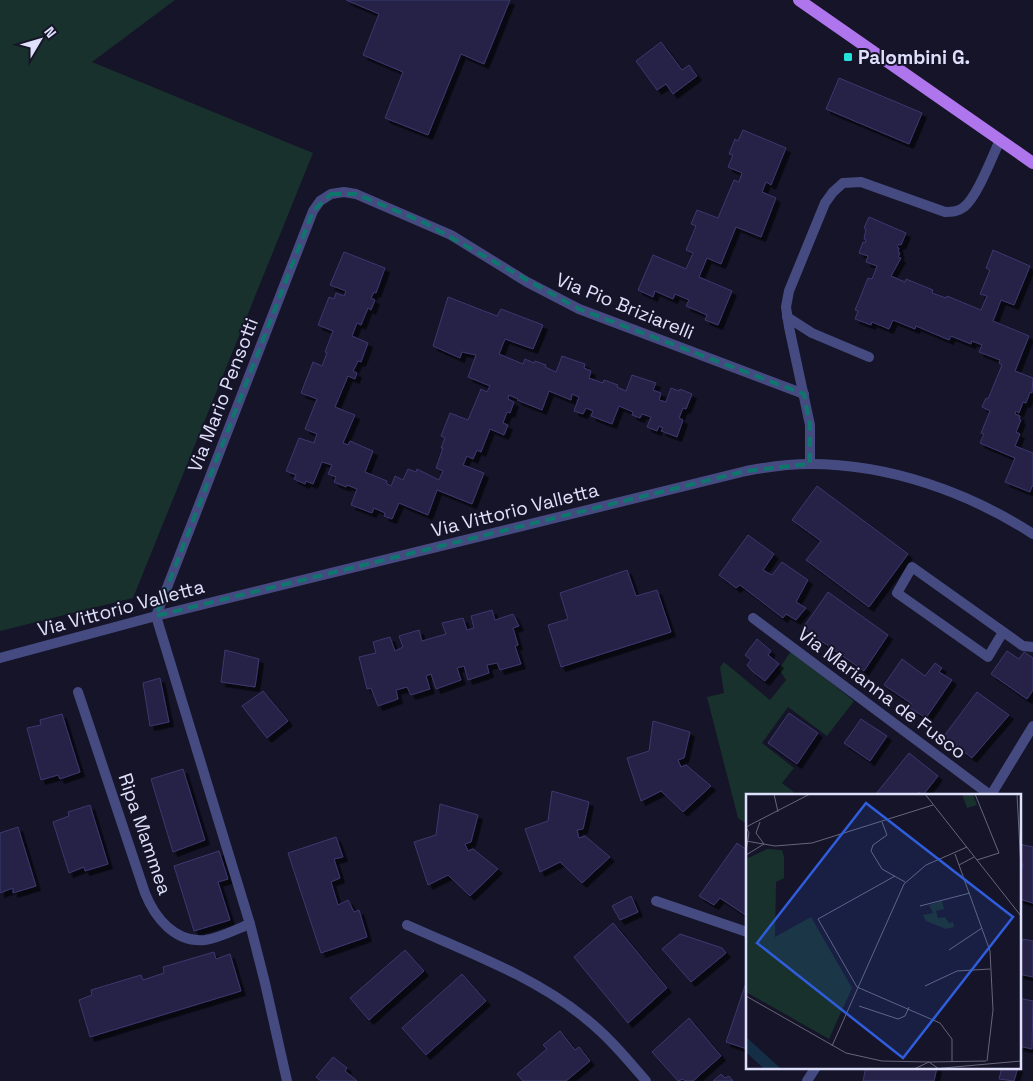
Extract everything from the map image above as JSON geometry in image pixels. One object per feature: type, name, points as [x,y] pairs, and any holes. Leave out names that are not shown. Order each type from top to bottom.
[{"type":"main road","points":[[799,0],[1033,163]]},
{"type":"street","points":[[810,464],[810,425],[786,307],[792,285],[826,203],[838,187],[849,182],[861,182],[939,210],[958,211],[973,197],[1000,140]]},
{"type":"street","name":"Via Pio Briziarelli","points":[[331,194],[350,192],[423,222],[451,235],[533,286],[579,309],[804,394]]},
{"type":"street","name":"Via Mario Pensotti","points":[[156,616],[313,211],[320,201],[331,194]]},
{"type":"street","points":[[787,317],[812,333],[869,357]]},
{"type":"street","name":"Via Vittorio Valletta","points":[[0,658],[156,616],[746,471],[784,465],[810,464],[858,468],[934,486],[985,506],[1033,534]]},
{"type":"street","points":[[1003,632],[988,657],[896,593],[912,567],[1023,646],[1033,647]]},
{"type":"street","points":[[156,616],[250,924],[287,1081]]},
{"type":"street","name":"Via Marianna de Fusco","points":[[753,618],[989,794]]},
{"type":"street","name":"Ripa Mammea","points":[[78,692],[145,893],[158,919],[172,931],[198,940],[207,940],[250,924]]},
{"type":"street","points":[[991,794],[1033,726]]},
{"type":"street","points":[[656,901],[746,932]]},
{"type":"street","points":[[407,925],[527,980],[556,996],[594,1025],[646,1081]]},
{"type":"street","points":[[807,1081],[815,1068]]},
{"type":"highlighted area","points":[[331,194],[356,194],[423,222],[579,309],[804,394],[810,425],[810,464],[746,471],[156,616],[313,211]]},
{"type":"green space","points":[[0,0],[175,0],[92,62],[313,153],[133,598],[0,631]]},
{"type":"green space","points":[[791,651],[854,701],[827,736],[788,707],[762,743],[794,768],[782,783],[794,792],[792,794],[746,794],[746,823],[738,818],[707,697],[724,693],[720,667],[724,662],[770,700],[786,680],[779,669]]},
{"type":"building","points":[[346,0],[510,0],[484,64],[461,54],[428,135],[385,118],[403,72],[363,55],[379,14]]},
{"type":"building","points":[[661,42],[682,70],[689,65],[697,76],[673,94],[666,84],[657,90],[636,61]]},
{"type":"building","points":[[839,78],[922,113],[909,144],[826,109]]},
{"type":"building","points":[[743,130],[786,148],[771,185],[766,182],[762,192],[776,198],[761,237],[736,227],[721,264],[707,258],[699,277],[732,291],[718,325],[705,320],[707,315],[686,306],[689,300],[675,294],[673,299],[655,291],[653,297],[638,290],[653,255],[686,269],[693,253],[686,250],[696,226],[691,224],[697,210],[718,218],[734,180],[739,182],[742,173],[728,167],[733,155],[729,154],[735,139],[738,141]]},
{"type":"building","points":[[869,217],[906,233],[901,245],[899,244],[897,247],[900,253],[898,257],[901,258],[891,276],[905,282],[906,279],[933,290],[932,293],[946,298],[947,296],[981,310],[987,296],[980,294],[990,270],[986,268],[993,250],[1030,266],[1014,305],[1001,300],[993,321],[1029,336],[1015,371],[1033,378],[1032,393],[1030,392],[1026,403],[1023,402],[1019,413],[1016,411],[1015,414],[1020,416],[1019,419],[1021,420],[1016,432],[1020,434],[1015,446],[1033,453],[1033,487],[1030,492],[1005,482],[1015,458],[980,443],[984,434],[981,433],[990,411],[982,407],[986,398],[988,399],[1002,365],[999,363],[1000,360],[979,352],[982,345],[972,341],[971,344],[951,336],[949,340],[916,326],[915,329],[893,320],[889,329],[872,322],[871,325],[855,319],[858,311],[855,310],[868,278],[872,279],[877,266],[866,262],[868,256],[859,253],[863,242],[865,243],[866,240],[864,239],[866,229],[864,228]]},
{"type":"building","points":[[344,252],[385,268],[376,293],[374,292],[371,298],[375,300],[371,310],[368,308],[361,325],[357,323],[352,336],[368,343],[361,362],[358,361],[353,371],[357,373],[355,379],[348,376],[335,407],[355,415],[343,443],[348,445],[350,441],[373,451],[365,472],[387,481],[386,483],[391,486],[395,476],[403,480],[408,469],[416,472],[417,469],[439,480],[443,471],[436,468],[445,438],[441,436],[450,413],[468,420],[481,389],[487,392],[490,386],[468,377],[476,355],[462,352],[460,358],[433,346],[448,297],[497,316],[501,309],[543,325],[533,349],[505,339],[499,354],[523,364],[525,359],[534,363],[535,361],[546,365],[545,367],[556,372],[562,356],[585,364],[584,368],[591,371],[589,378],[603,383],[604,380],[618,385],[617,387],[626,391],[632,375],[656,383],[653,390],[661,393],[659,400],[666,402],[671,388],[679,391],[680,389],[692,394],[686,409],[683,408],[679,418],[683,420],[677,437],[661,431],[663,428],[659,426],[657,431],[647,427],[651,417],[642,414],[640,418],[632,415],[633,412],[619,406],[612,424],[591,416],[593,411],[586,408],[583,414],[574,411],[579,397],[572,394],[571,400],[549,391],[542,410],[509,395],[508,399],[514,402],[510,413],[507,412],[503,423],[508,425],[504,435],[490,429],[481,452],[477,450],[473,459],[467,456],[463,465],[484,473],[472,504],[437,490],[428,515],[399,503],[392,519],[384,516],[385,513],[374,508],[372,513],[351,505],[357,489],[334,482],[336,477],[328,474],[332,465],[322,462],[313,484],[306,481],[305,484],[294,479],[296,475],[286,471],[299,438],[314,443],[317,434],[305,429],[317,399],[301,393],[313,362],[322,366],[327,353],[325,352],[333,331],[318,325],[329,297],[334,299],[336,293],[344,296],[346,291],[330,285]]},
{"type":"building","points":[[817,486],[908,554],[869,607],[806,560],[821,541],[792,520]]},
{"type":"building","points":[[748,535],[774,554],[763,570],[772,575],[782,562],[808,580],[796,602],[806,608],[796,620],[786,614],[783,618],[740,585],[736,588],[719,575]]},
{"type":"building","points":[[627,570],[636,596],[657,590],[671,632],[561,667],[548,625],[568,619],[560,593]]},
{"type":"building","points":[[828,592],[888,635],[864,671],[803,628]]},
{"type":"building","points":[[492,610],[495,620],[513,614],[519,626],[513,628],[518,645],[515,646],[521,664],[500,670],[497,663],[487,665],[489,673],[468,680],[464,666],[457,668],[461,680],[436,689],[431,674],[426,676],[430,689],[411,695],[407,687],[396,690],[398,699],[378,706],[371,688],[367,689],[359,657],[376,653],[373,642],[390,637],[395,651],[403,647],[399,636],[419,630],[422,641],[446,634],[442,623],[463,618],[467,630],[474,628],[471,616]]},
{"type":"building","points":[[757,639],[771,651],[768,655],[779,664],[765,681],[747,665],[751,660],[745,655]]},
{"type":"building","points":[[225,650],[259,659],[255,687],[221,682]]},
{"type":"building","points":[[1007,651],[1019,659],[1024,652],[1033,658],[1033,690],[1027,699],[991,674]]},
{"type":"building","points":[[902,659],[925,676],[935,663],[942,668],[939,672],[952,680],[926,718],[910,708],[912,704],[884,685]]},
{"type":"building","points":[[160,678],[169,722],[150,726],[143,683]]},
{"type":"building","points":[[263,691],[288,721],[267,738],[242,706]]},
{"type":"building","points":[[977,692],[1009,715],[972,758],[944,736]]},
{"type":"building","points":[[789,713],[818,733],[797,764],[768,743]]},
{"type":"building","points":[[62,714],[80,772],[60,779],[58,775],[41,780],[27,728],[41,725],[40,720]]},
{"type":"building","points":[[861,719],[887,736],[870,761],[844,743]]},
{"type":"building","points":[[653,721],[690,732],[684,758],[678,760],[681,767],[686,765],[711,786],[683,812],[661,791],[641,801],[627,758],[649,751]]},
{"type":"building","points":[[909,753],[938,776],[924,794],[919,792],[917,794],[876,794]]},
{"type":"building","points":[[183,769],[205,840],[173,852],[151,779]]},
{"type":"building","points":[[552,791],[589,802],[583,829],[577,830],[579,838],[585,836],[610,857],[582,883],[560,862],[540,872],[525,829],[548,821]]},
{"type":"building","points":[[440,804],[478,815],[471,842],[465,844],[468,851],[473,849],[498,869],[470,896],[448,875],[428,885],[414,842],[436,835]]},
{"type":"building","points":[[90,805],[108,864],[85,871],[84,867],[69,873],[53,822],[69,816],[68,812]]},
{"type":"building","points":[[18,827],[36,886],[13,893],[13,888],[0,893],[0,833]]},
{"type":"building","points":[[336,837],[343,857],[334,859],[340,878],[331,882],[338,905],[348,900],[354,912],[359,910],[367,937],[321,953],[288,853]]},
{"type":"building","points":[[737,843],[746,849],[746,915],[720,898],[714,905],[699,896]]},
{"type":"building","points":[[1020,844],[1033,847],[1033,903],[1020,899],[1020,876],[1023,864],[1020,863]]},
{"type":"building","points":[[219,851],[228,879],[218,882],[230,920],[194,931],[174,866]]},
{"type":"building","points":[[631,896],[638,912],[620,920],[612,906]]},
{"type":"building","points":[[613,923],[667,988],[628,1023],[574,957]]},
{"type":"building","points":[[680,934],[722,948],[726,953],[691,982],[662,949]]},
{"type":"building","points":[[1023,939],[1033,941],[1033,977],[1020,974],[1020,950]]},
{"type":"building","points":[[405,950],[424,971],[369,1020],[350,998]]},
{"type":"building","points":[[214,952],[216,959],[230,954],[241,991],[90,1037],[79,1000],[92,995],[91,990],[141,975],[143,980],[164,973],[163,967]]},
{"type":"building","points":[[462,974],[486,1001],[426,1055],[402,1028]]},
{"type":"building","points":[[746,983],[746,1049],[726,1042]]},
{"type":"building","points":[[1020,998],[1033,1001],[1032,1049],[1020,1046]]},
{"type":"building","points":[[689,1018],[721,1056],[693,1081],[685,1081],[683,1079],[678,1081],[652,1052]]},
{"type":"building","points":[[560,1031],[575,1050],[579,1047],[590,1061],[566,1081],[523,1081],[517,1074],[547,1049],[543,1045]]},
{"type":"building","points":[[333,1057],[347,1068],[345,1071],[357,1081],[321,1081],[316,1077]]},
{"type":"building","points":[[866,1068],[937,1068],[934,1081],[863,1081]]},
{"type":"building","points":[[1002,1068],[1018,1068],[1014,1081],[999,1079]]},
{"type":"building","points":[[721,1074],[725,1078],[729,1076],[733,1081],[713,1081]]},
{"type":"place","name":"Palombini G.","points":[[848,57]]}]
